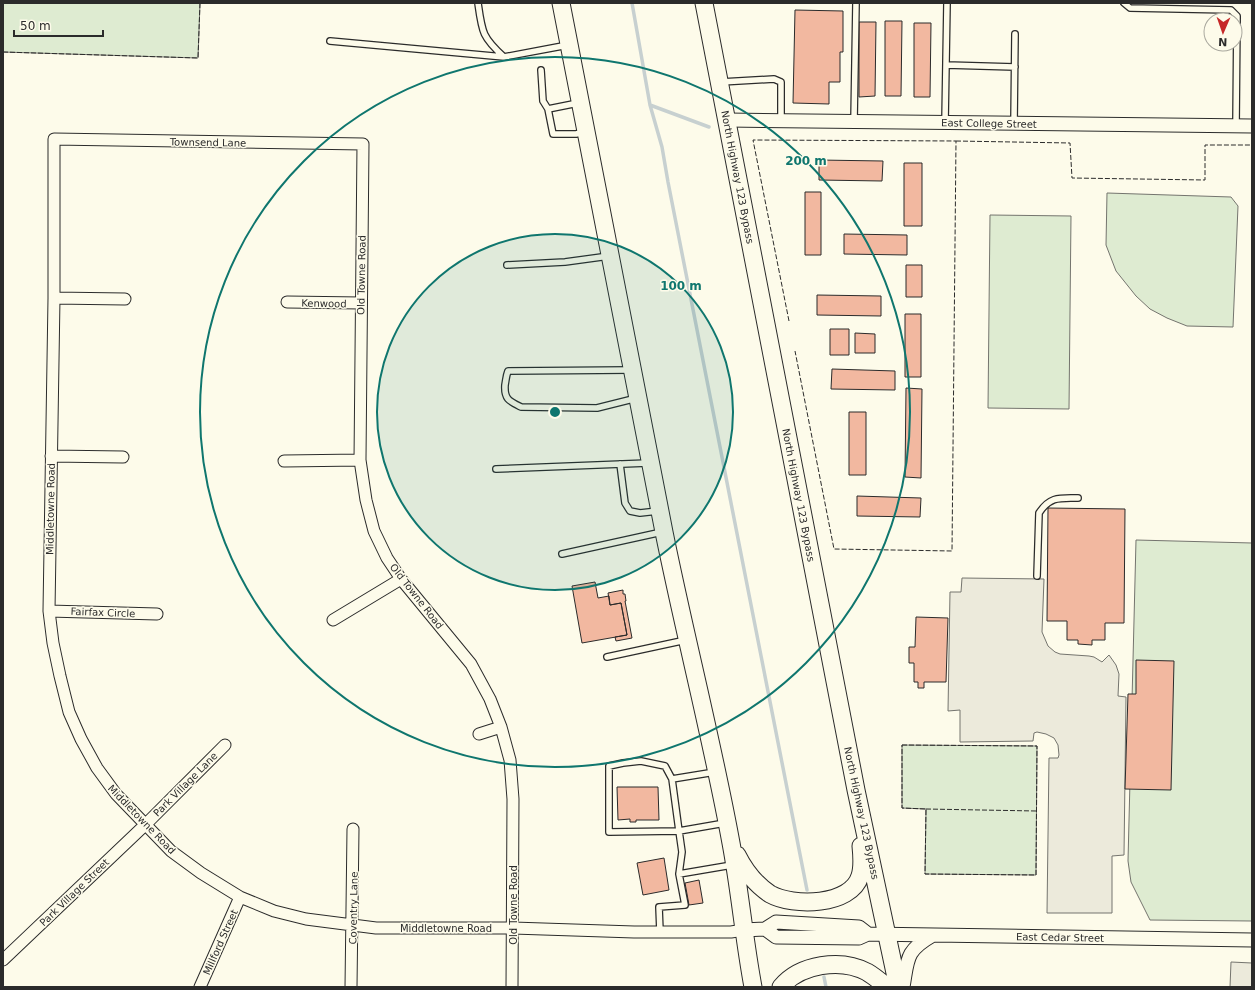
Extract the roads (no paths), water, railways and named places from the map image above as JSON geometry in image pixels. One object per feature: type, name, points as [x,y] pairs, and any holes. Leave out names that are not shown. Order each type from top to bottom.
[{"type":"main road","points":[[561,3],[664,532],[727,822],[753,987]]},
{"type":"main road","name":"North Highway 123 Bypass","points":[[704,3],[856,790],[898,987]]},
{"type":"main road","points":[[731,844],[749,876],[759,886],[772,895],[791,901],[808,902],[825,901],[841,896],[852,889],[860,877],[862,861],[856,790]]},
{"type":"main road","points":[[781,987],[787,980],[800,972],[834,964],[849,966],[866,971],[887,987]]},
{"type":"street","name":"East College Street","points":[[727,120],[1252,126]]},
{"type":"street","name":"Townsend Lane","points":[[54,139],[363,144]]},
{"type":"street","name":"Middletowne Road","points":[[54,139],[54,298],[49,611],[53,643],[69,712],[81,740],[97,768],[116,794],[171,851],[201,873],[240,897],[274,911],[306,919],[376,928],[513,928],[660,932],[731,932],[744,930]]},
{"type":"street","name":"Old Towne Road","points":[[363,144],[360,460],[366,500],[374,531],[387,558],[401,579],[471,664],[490,699],[501,727],[510,760],[513,798],[512,987]]},
{"type":"street","points":[[54,298],[125,299]]},
{"type":"street","name":"Kenwood","points":[[287,302],[361,303]]},
{"type":"street","points":[[51,456],[123,457]]},
{"type":"street","points":[[284,460],[360,460]]},
{"type":"street","points":[[333,620],[401,579]]},
{"type":"street","name":"Fairfax Circle","points":[[49,611],[157,614]]},
{"type":"street","points":[[479,734],[501,727]]},
{"type":"street","name":"Park Village Lane","points":[[146,824],[225,744]]},
{"type":"street","name":"Park Village Street","points":[[3,960],[146,824]]},
{"type":"street","name":"Coventry Lane","points":[[351,987],[353,926],[353,829]]},
{"type":"street","name":"Millford Street","points":[[200,987],[240,897]]},
{"type":"street","name":"East Cedar Street","points":[[744,930],[765,930],[776,937],[859,938],[868,934],[887,934],[1252,940]]},
{"type":"street","points":[[902,987],[906,961],[910,952],[924,940],[934,935]]},
{"type":"lane","points":[[478,3],[482,31],[491,45],[504,57]]},
{"type":"lane","points":[[854,122],[856,3]]},
{"type":"lane","points":[[945,123],[946,3]]},
{"type":"lane","points":[[1124,3],[1130,8],[1231,10],[1237,16],[1236,126]]},
{"type":"lane","points":[[1014,123],[1015,34]]},
{"type":"lane","points":[[330,40],[504,57],[568,45]]},
{"type":"lane","points":[[946,65],[1015,67]]},
{"type":"lane","points":[[541,70],[543,101],[548,109],[553,134],[576,134],[585,132]]},
{"type":"lane","points":[[719,82],[774,79],[781,82],[781,120]]},
{"type":"lane","points":[[548,109],[580,103]]},
{"type":"lane","points":[[507,265],[565,262],[610,256]]},
{"type":"lane","points":[[632,370],[508,371],[506,375],[505,394],[510,402],[521,407],[597,408],[638,397]]},
{"type":"lane","points":[[496,470],[650,462]]},
{"type":"lane","points":[[620,464],[625,503],[630,511],[640,513],[660,511]]},
{"type":"lane","points":[[1037,576],[1039,513],[1044,505],[1052,499],[1078,498]]},
{"type":"lane","points":[[562,554],[664,532]]},
{"type":"lane","points":[[606,657],[688,639]]},
{"type":"lane","points":[[660,932],[659,907],[685,905],[679,874],[682,852],[679,831],[672,780],[665,766],[641,761],[609,766],[608,832],[679,831],[727,822]]},
{"type":"lane","points":[[672,780],[717,771]]},
{"type":"lane","points":[[679,874],[734,865]]},
{"type":"waterway","points":[[632,3],[650,105],[662,147],[807,890]]},
{"type":"waterway","points":[[650,105],[709,127]]},
{"type":"waterway","points":[[824,977],[826,987]]}]
